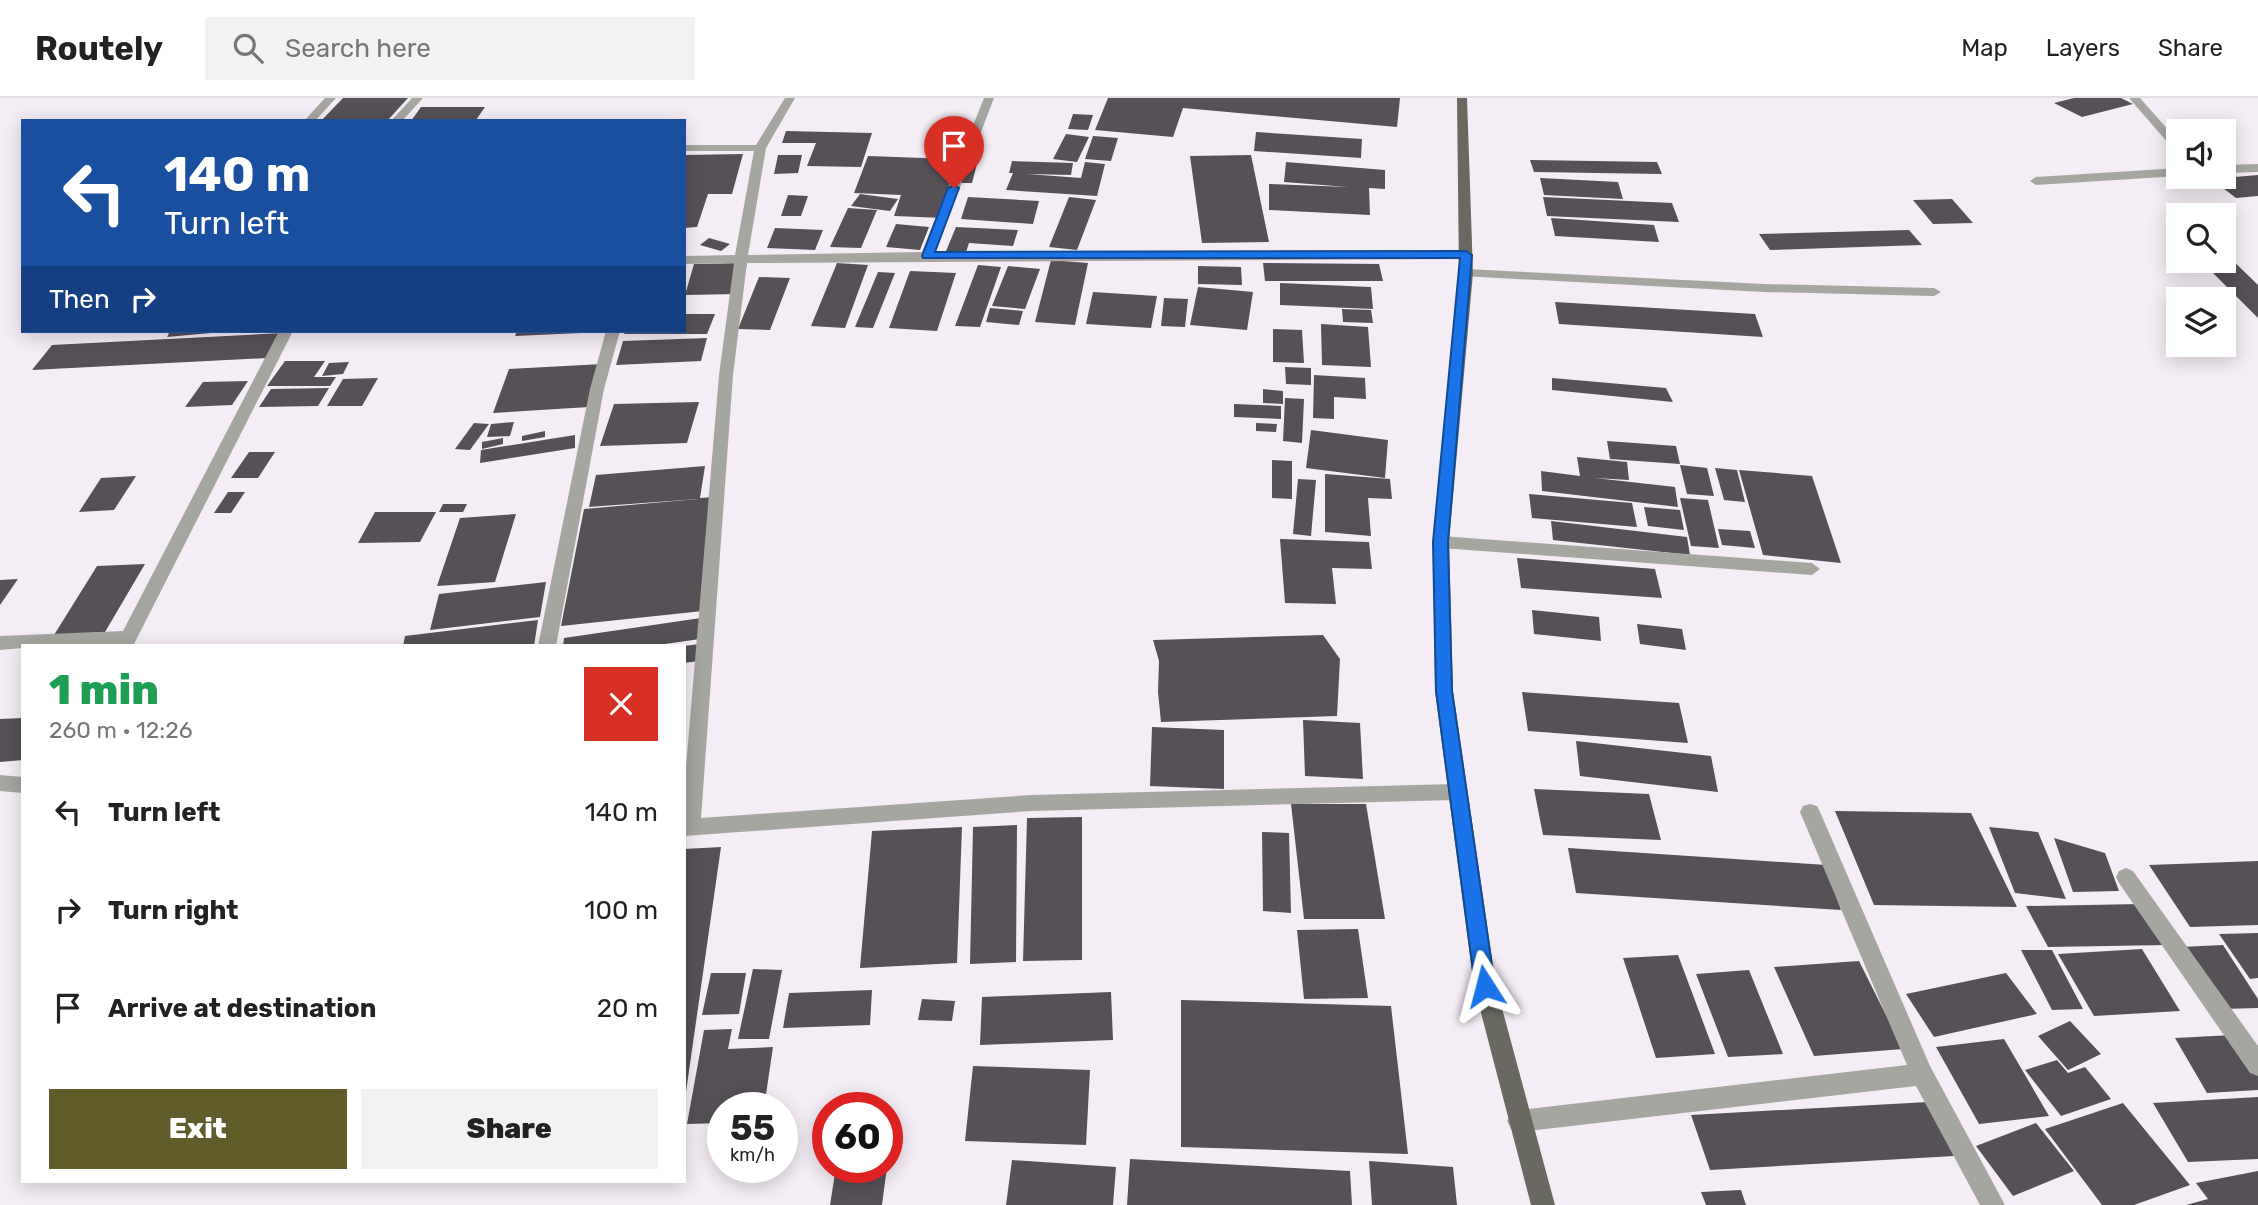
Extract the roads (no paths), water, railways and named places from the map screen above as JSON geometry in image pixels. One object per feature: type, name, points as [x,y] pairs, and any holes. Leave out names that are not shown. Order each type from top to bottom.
[{"type":"main road","points":[[1462,98],[1466,274],[1441,542],[1444,691],[1485,986],[1543,1205]]},
{"type":"street","points":[[311,119],[331,98]]},
{"type":"street","points":[[398,119],[418,98]]},
{"type":"street","points":[[790,98],[760,148],[740,258],[725,389],[687,828],[1031,803],[1456,792]]},
{"type":"street","points":[[927,256],[989,98]]},
{"type":"street","points":[[2134,98],[2166,134]]},
{"type":"street","points":[[686,148],[760,148]]},
{"type":"street","points":[[2236,169],[2258,168]]},
{"type":"street","points":[[2036,181],[2166,173]]},
{"type":"street","points":[[686,260],[927,256],[1466,255]]},
{"type":"street","points":[[1466,274],[1764,288],[1934,292]]},
{"type":"street","points":[[0,643],[126,642],[285,333]]},
{"type":"street","points":[[547,644],[597,389],[612,333]]},
{"type":"street","points":[[1441,542],[1812,569]]},
{"type":"street","points":[[0,783],[21,785]]},
{"type":"street","points":[[1810,812],[1922,1074],[1993,1205]]},
{"type":"street","points":[[2126,877],[2258,1065]]},
{"type":"street","points":[[1519,1121],[1922,1074]]}]
